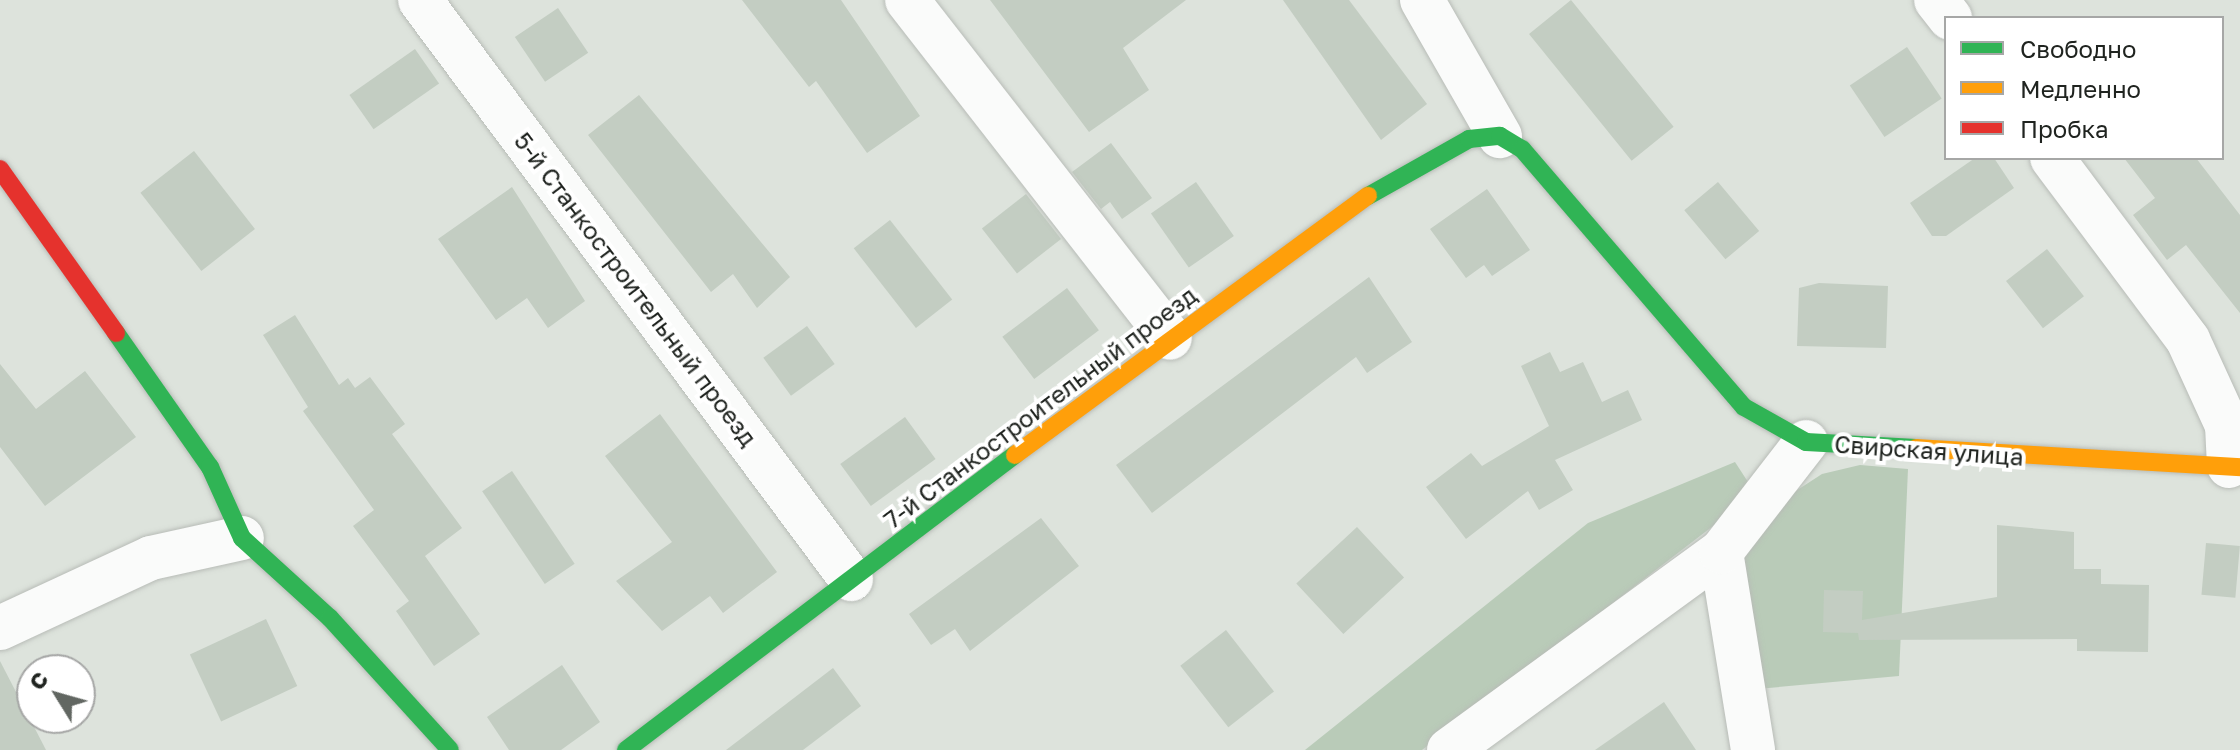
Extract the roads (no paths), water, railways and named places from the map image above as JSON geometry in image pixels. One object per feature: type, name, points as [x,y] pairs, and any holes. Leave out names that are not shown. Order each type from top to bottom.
[{"type":"street","name":"5-й Станкостроительный проезд","points":[[420,0],[851,579]]},
{"type":"street","points":[[907,0],[1170,338]]},
{"type":"street","points":[[1422,0],[1500,136],[1555,181],[1744,407],[1806,442]]},
{"type":"street","points":[[1936,0],[1948,16]]},
{"type":"street","name":"7-й Станкостроительный проезд","points":[[626,750],[1170,338],[1385,184],[1469,139],[1500,136]]},
{"type":"street","points":[[2053,160],[2188,340],[2227,425],[2234,466]]},
{"type":"street","points":[[0,169],[210,467],[242,538],[330,618],[450,750]]},
{"type":"street","name":"Свирская улица","points":[[1449,750],[1721,552],[1806,442],[2234,466]]},
{"type":"street","points":[[0,628],[151,558],[242,538]]},
{"type":"street","points":[[1721,552],[1753,750]]}]
